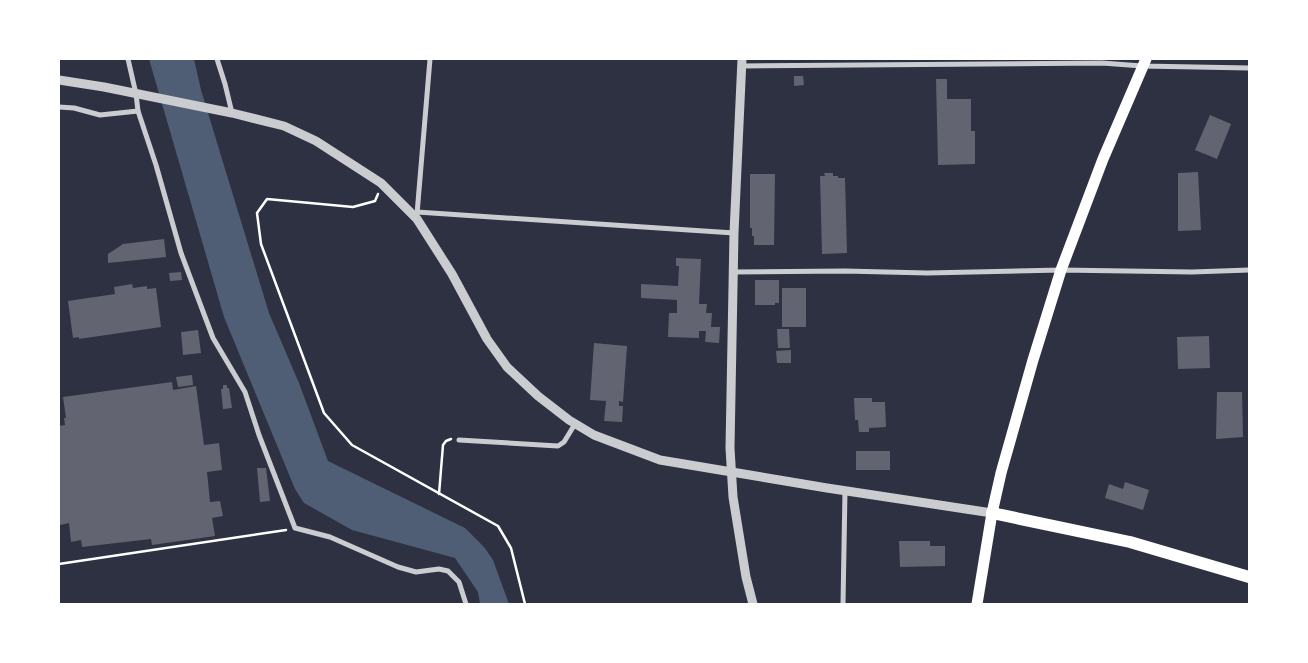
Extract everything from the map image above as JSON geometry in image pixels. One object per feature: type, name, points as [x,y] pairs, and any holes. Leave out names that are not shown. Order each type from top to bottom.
[{"type":"highway","points":[[977,604],[992,513],[1017,414],[1061,270],[1144,62]]},
{"type":"highway","points":[[992,513],[1122,540],[1249,577]]},
{"type":"street","points":[[128,59],[138,111],[156,165],[181,253],[213,338],[245,392],[259,435],[295,528],[330,537],[416,572],[439,569],[448,570],[459,582],[466,604]]},
{"type":"street","points":[[217,59],[232,113]]},
{"type":"street","points":[[417,216],[430,59]]},
{"type":"street","points":[[753,604],[746,577],[731,471],[733,272],[741,62],[1102,61],[1249,68]]},
{"type":"street","points":[[59,80],[104,87],[232,113],[284,126],[316,141],[382,183],[417,216],[452,274],[487,339],[507,367],[538,396],[594,436],[660,460],[992,513]]},
{"type":"street","points":[[59,107],[74,108],[100,115],[138,111]]},
{"type":"street","points":[[417,216],[734,232]]},
{"type":"street","points":[[733,272],[928,273],[1061,270],[1192,272],[1249,270]]},
{"type":"street","points":[[460,440],[558,446],[564,442],[575,424]]},
{"type":"street","points":[[842,604],[845,491]]},
{"type":"path","points":[[382,183],[375,201],[353,207],[267,199],[257,212],[261,244],[324,413],[352,445],[498,526],[511,548],[525,604]]},
{"type":"path","points":[[439,494],[443,444],[450,440],[460,440]]},
{"type":"path","points":[[59,564],[295,528]]},
{"type":"water","points":[[149,59],[194,59],[201,90],[269,313],[299,383],[328,461],[465,528],[484,547],[493,560],[509,604],[480,604],[478,592],[455,558],[352,530],[304,503],[295,489],[224,317]]},
{"type":"building","points":[[794,76],[803,76],[804,85],[794,86]]},
{"type":"building","points":[[936,79],[947,79],[947,99],[971,99],[971,131],[975,131],[975,164],[938,165]]},
{"type":"building","points":[[1210,115],[1231,124],[1217,159],[1195,150]]},
{"type":"building","points":[[1198,172],[1201,230],[1178,231],[1178,173]]},
{"type":"building","points":[[824,173],[833,173],[833,176],[845,178],[847,253],[822,254],[820,176],[825,176]]},
{"type":"building","points":[[750,174],[775,174],[774,245],[754,245],[754,236],[752,236],[752,228],[750,228]]},
{"type":"building","points":[[164,239],[166,257],[108,263],[108,254],[123,244]]},
{"type":"building","points":[[676,258],[701,259],[699,304],[707,304],[706,313],[712,313],[711,327],[720,327],[719,343],[705,342],[706,331],[699,331],[699,338],[668,337],[669,313],[677,313],[677,300],[641,298],[641,284],[678,286],[679,266],[676,266]]},
{"type":"building","points":[[181,272],[182,280],[170,281],[169,273]]},
{"type":"building","points":[[755,280],[779,280],[779,303],[775,303],[775,305],[755,305]]},
{"type":"building","points":[[132,284],[133,288],[147,286],[147,289],[156,288],[161,327],[79,339],[79,337],[73,338],[68,301],[115,294],[114,287]]},
{"type":"building","points":[[782,288],[806,288],[806,327],[782,327]]},
{"type":"building","points":[[777,329],[789,329],[790,348],[778,348]]},
{"type":"building","points":[[198,330],[201,353],[183,355],[181,332]]},
{"type":"building","points":[[1209,336],[1210,368],[1178,369],[1177,337]]},
{"type":"building","points":[[594,343],[627,346],[623,402],[619,401],[619,406],[623,406],[622,422],[604,421],[606,401],[590,400]]},
{"type":"building","points":[[791,350],[791,363],[777,363],[776,351]]},
{"type":"building","points":[[192,375],[193,385],[178,387],[176,377]]},
{"type":"building","points":[[172,382],[173,390],[196,386],[204,445],[219,443],[222,470],[207,472],[210,502],[220,501],[223,516],[212,518],[215,536],[152,545],[151,539],[82,547],[81,540],[71,542],[69,523],[60,525],[59,510],[59,426],[65,425],[64,418],[66,418],[63,397]]},
{"type":"building","points":[[223,385],[227,385],[227,388],[229,388],[232,408],[223,409],[221,389],[223,389]]},
{"type":"building","points":[[1217,392],[1242,392],[1243,437],[1216,439]]},
{"type":"building","points":[[854,398],[872,398],[872,402],[885,402],[886,427],[869,428],[869,432],[859,432],[858,420],[855,420]]},
{"type":"building","points":[[856,451],[890,451],[890,470],[856,470]]},
{"type":"building","points":[[257,468],[266,468],[270,501],[260,502]]},
{"type":"building","points":[[1125,482],[1149,490],[1143,510],[1105,498],[1109,484],[1123,489]]},
{"type":"building","points":[[899,541],[930,541],[930,546],[945,546],[945,566],[900,567]]}]
